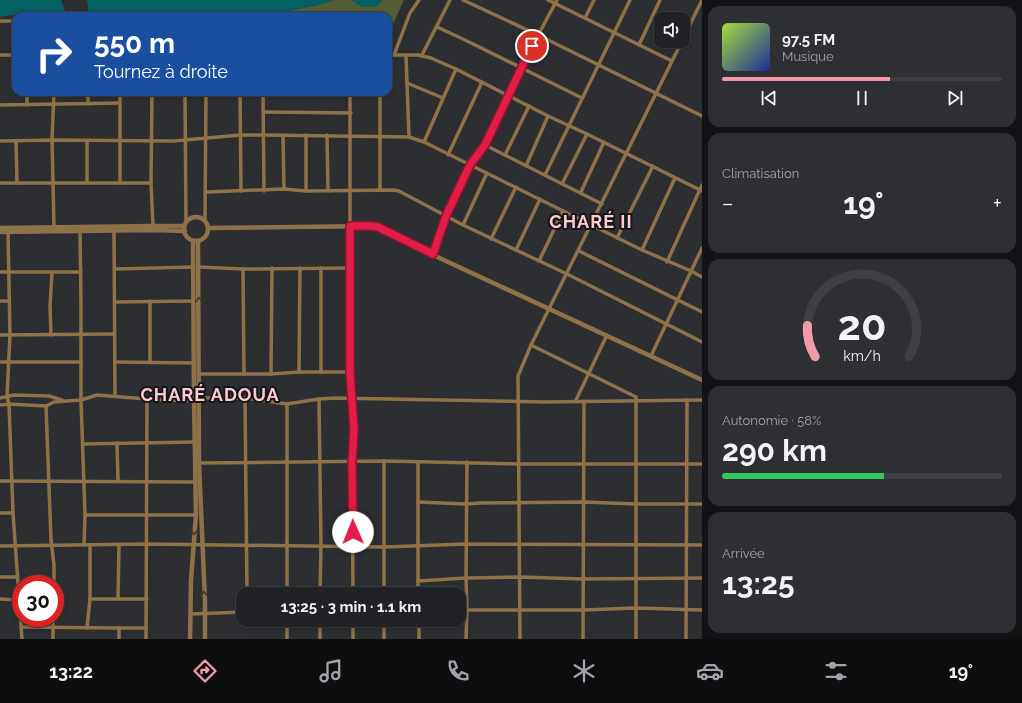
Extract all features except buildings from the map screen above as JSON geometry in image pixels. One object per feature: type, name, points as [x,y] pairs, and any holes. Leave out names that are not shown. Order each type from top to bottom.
[{"type":"street","points":[[419,0],[410,13],[394,55],[422,56],[456,69],[701,191]]},
{"type":"street","points":[[422,56],[450,0]]},
{"type":"street","points":[[463,0],[538,35],[702,116]]},
{"type":"street","points":[[548,0],[556,2],[672,61]]},
{"type":"street","points":[[585,18],[594,0]]},
{"type":"street","points":[[545,175],[613,32],[630,0]]},
{"type":"street","points":[[639,45],[660,0]]},
{"type":"street","points":[[690,25],[702,0]]},
{"type":"street","points":[[433,254],[446,216],[470,165],[485,145],[521,67],[556,2]]},
{"type":"street","points":[[0,21],[12,21]]},
{"type":"street","points":[[437,27],[582,98]]},
{"type":"street","points":[[520,639],[518,376],[531,345],[679,48]]},
{"type":"street","points":[[0,55],[12,55]]},
{"type":"street","points":[[406,56],[409,137]]},
{"type":"street","points":[[424,142],[456,69]]},
{"type":"street","points":[[448,155],[482,82]]},
{"type":"street","points":[[407,83],[443,98]]},
{"type":"street","points":[[27,96],[27,105]]},
{"type":"street","points":[[54,96],[52,140],[54,227]]},
{"type":"street","points":[[88,96],[88,104]]},
{"type":"street","points":[[120,96],[120,182]]},
{"type":"street","points":[[152,96],[151,183],[153,226]]},
{"type":"street","points":[[185,96],[185,227],[188,237],[196,241],[203,239],[207,235],[208,228],[205,221],[206,96]]},
{"type":"street","points":[[240,96],[241,190]]},
{"type":"street","points":[[263,96],[264,191]]},
{"type":"street","points":[[350,96],[350,372],[354,430],[352,462],[353,587]]},
{"type":"street","points":[[380,96],[380,190]]},
{"type":"street","points":[[0,106],[119,103]]},
{"type":"street","points":[[505,155],[528,106]]},
{"type":"street","points":[[264,112],[351,113]]},
{"type":"street","points":[[526,166],[548,116]]},
{"type":"street","points":[[562,184],[587,134]]},
{"type":"street","points":[[0,141],[186,140],[240,135],[351,135],[409,137],[424,142],[540,199],[591,226],[702,277]]},
{"type":"street","points":[[283,135],[284,189]]},
{"type":"street","points":[[306,135],[306,192]]},
{"type":"street","points":[[327,135],[328,192]]},
{"type":"street","points":[[16,141],[17,183]]},
{"type":"street","points":[[87,141],[87,182]]},
{"type":"street","points":[[580,192],[604,142]]},
{"type":"street","points":[[485,145],[602,204]]},
{"type":"street","points":[[617,238],[653,166]]},
{"type":"street","points":[[463,226],[487,173]]},
{"type":"street","points":[[642,250],[676,178]]},
{"type":"street","points":[[0,183],[151,183]]},
{"type":"street","points":[[667,262],[701,191],[702,185]]},
{"type":"street","points":[[491,240],[516,187]]},
{"type":"street","points":[[206,192],[241,190],[264,191],[284,189],[306,192],[380,190],[399,191],[491,240],[567,274],[702,342]]},
{"type":"street","points":[[516,250],[540,199]]},
{"type":"street","points":[[539,261],[563,211]]},
{"type":"street","points":[[0,232],[114,231],[185,227],[192,218],[197,217],[205,221]]},
{"type":"street","points":[[0,228],[185,227]]},
{"type":"street","points":[[208,228],[378,227],[702,380]]},
{"type":"street","points":[[80,231],[81,400],[85,515],[84,545]]},
{"type":"street","points":[[114,231],[115,396]]},
{"type":"street","points":[[8,232],[10,335],[7,397],[9,404],[17,575]]},
{"type":"street","points":[[196,241],[199,374],[199,463],[205,639]]},
{"type":"street","points":[[651,356],[702,249]]},
{"type":"street","points":[[578,250],[702,312]]},
{"type":"street","points":[[114,269],[196,267],[243,269],[351,268]]},
{"type":"street","points":[[190,639],[196,515],[193,302],[196,267]]},
{"type":"street","points":[[271,374],[272,268]]},
{"type":"street","points":[[299,372],[300,268]]},
{"type":"street","points":[[321,268],[322,372]]},
{"type":"street","points":[[243,269],[244,374]]},
{"type":"street","points":[[0,272],[80,272]]},
{"type":"street","points":[[51,335],[50,306],[52,273]]},
{"type":"street","points":[[0,301],[9,301]]},
{"type":"street","points":[[150,301],[150,362]]},
{"type":"street","points":[[115,302],[193,302]]},
{"type":"street","points":[[0,335],[114,334]]},
{"type":"street","points":[[576,400],[607,335]]},
{"type":"street","points":[[531,345],[635,396],[637,400],[636,639]]},
{"type":"street","points":[[0,362],[81,362]]},
{"type":"street","points":[[115,362],[194,363]]},
{"type":"street","points":[[199,374],[350,372]]},
{"type":"street","points":[[0,398],[14,395],[49,396],[63,401]]},
{"type":"street","points":[[0,405],[46,406],[54,402],[81,400],[97,395],[194,401],[199,398],[245,398],[287,404],[319,399],[519,401],[702,400]]},
{"type":"street","points":[[245,398],[247,587]]},
{"type":"street","points":[[146,639],[147,399]]},
{"type":"street","points":[[319,399],[320,587]]},
{"type":"street","points":[[686,639],[687,400]]},
{"type":"street","points":[[584,401],[584,639]]},
{"type":"street","points":[[287,404],[287,587]]},
{"type":"street","points":[[46,406],[54,575]]},
{"type":"street","points":[[83,444],[195,442]]},
{"type":"street","points":[[117,443],[118,481]]},
{"type":"street","points":[[199,463],[384,461],[519,464],[702,464]]},
{"type":"street","points":[[384,461],[384,587]]},
{"type":"street","points":[[418,462],[418,587]]},
{"type":"street","points":[[466,462],[466,639]]},
{"type":"street","points":[[0,481],[195,482]]},
{"type":"street","points":[[418,502],[467,504],[583,502],[702,504]]},
{"type":"street","points":[[0,513],[13,513]]},
{"type":"street","points":[[85,515],[196,515]]},
{"type":"street","points":[[0,546],[147,544],[384,547],[466,544],[702,545]]},
{"type":"street","points":[[88,628],[90,599],[90,545]]},
{"type":"street","points":[[118,598],[119,545]]},
{"type":"street","points":[[0,577],[12,576]]},
{"type":"street","points":[[418,581],[519,577],[702,578]]},
{"type":"street","points":[[90,599],[146,598]]},
{"type":"street","points":[[0,599],[12,600]]},
{"type":"street","points":[[467,610],[584,610],[636,608],[702,610]]},
{"type":"street","points":[[191,614],[236,612]]},
{"type":"street","points":[[21,627],[22,639]]},
{"type":"street","points":[[53,639],[53,627],[146,628]]},
{"type":"street","points":[[287,627],[287,639]]},
{"type":"street","points":[[320,627],[320,639]]},
{"type":"street","points":[[353,627],[353,639]]},
{"type":"street","points":[[384,627],[384,639]]},
{"type":"street","points":[[419,627],[419,639]]},
{"type":"street","points":[[119,628],[119,639]]},
{"type":"green space","points":[[334,0],[351,0],[363,7],[377,6],[382,0],[404,0],[392,27],[392,12],[282,12],[318,5]]},
{"type":"water","points":[[0,0],[61,0],[66,12],[12,12],[12,15],[0,17]]},
{"type":"water","points":[[87,0],[334,0],[318,5],[282,12],[88,12]]},
{"type":"water","points":[[351,0],[382,0],[377,6],[363,7]]},
{"type":"district","name":"CHARÉ II","points":[[591,221]]},
{"type":"district","name":"CHARÉ ADOUA","points":[[210,394]]},
{"type":"route","points":[[353,532],[352,462],[354,430],[350,372],[350,226],[378,227],[433,254],[446,216],[470,165],[485,145],[532,46]]}]
